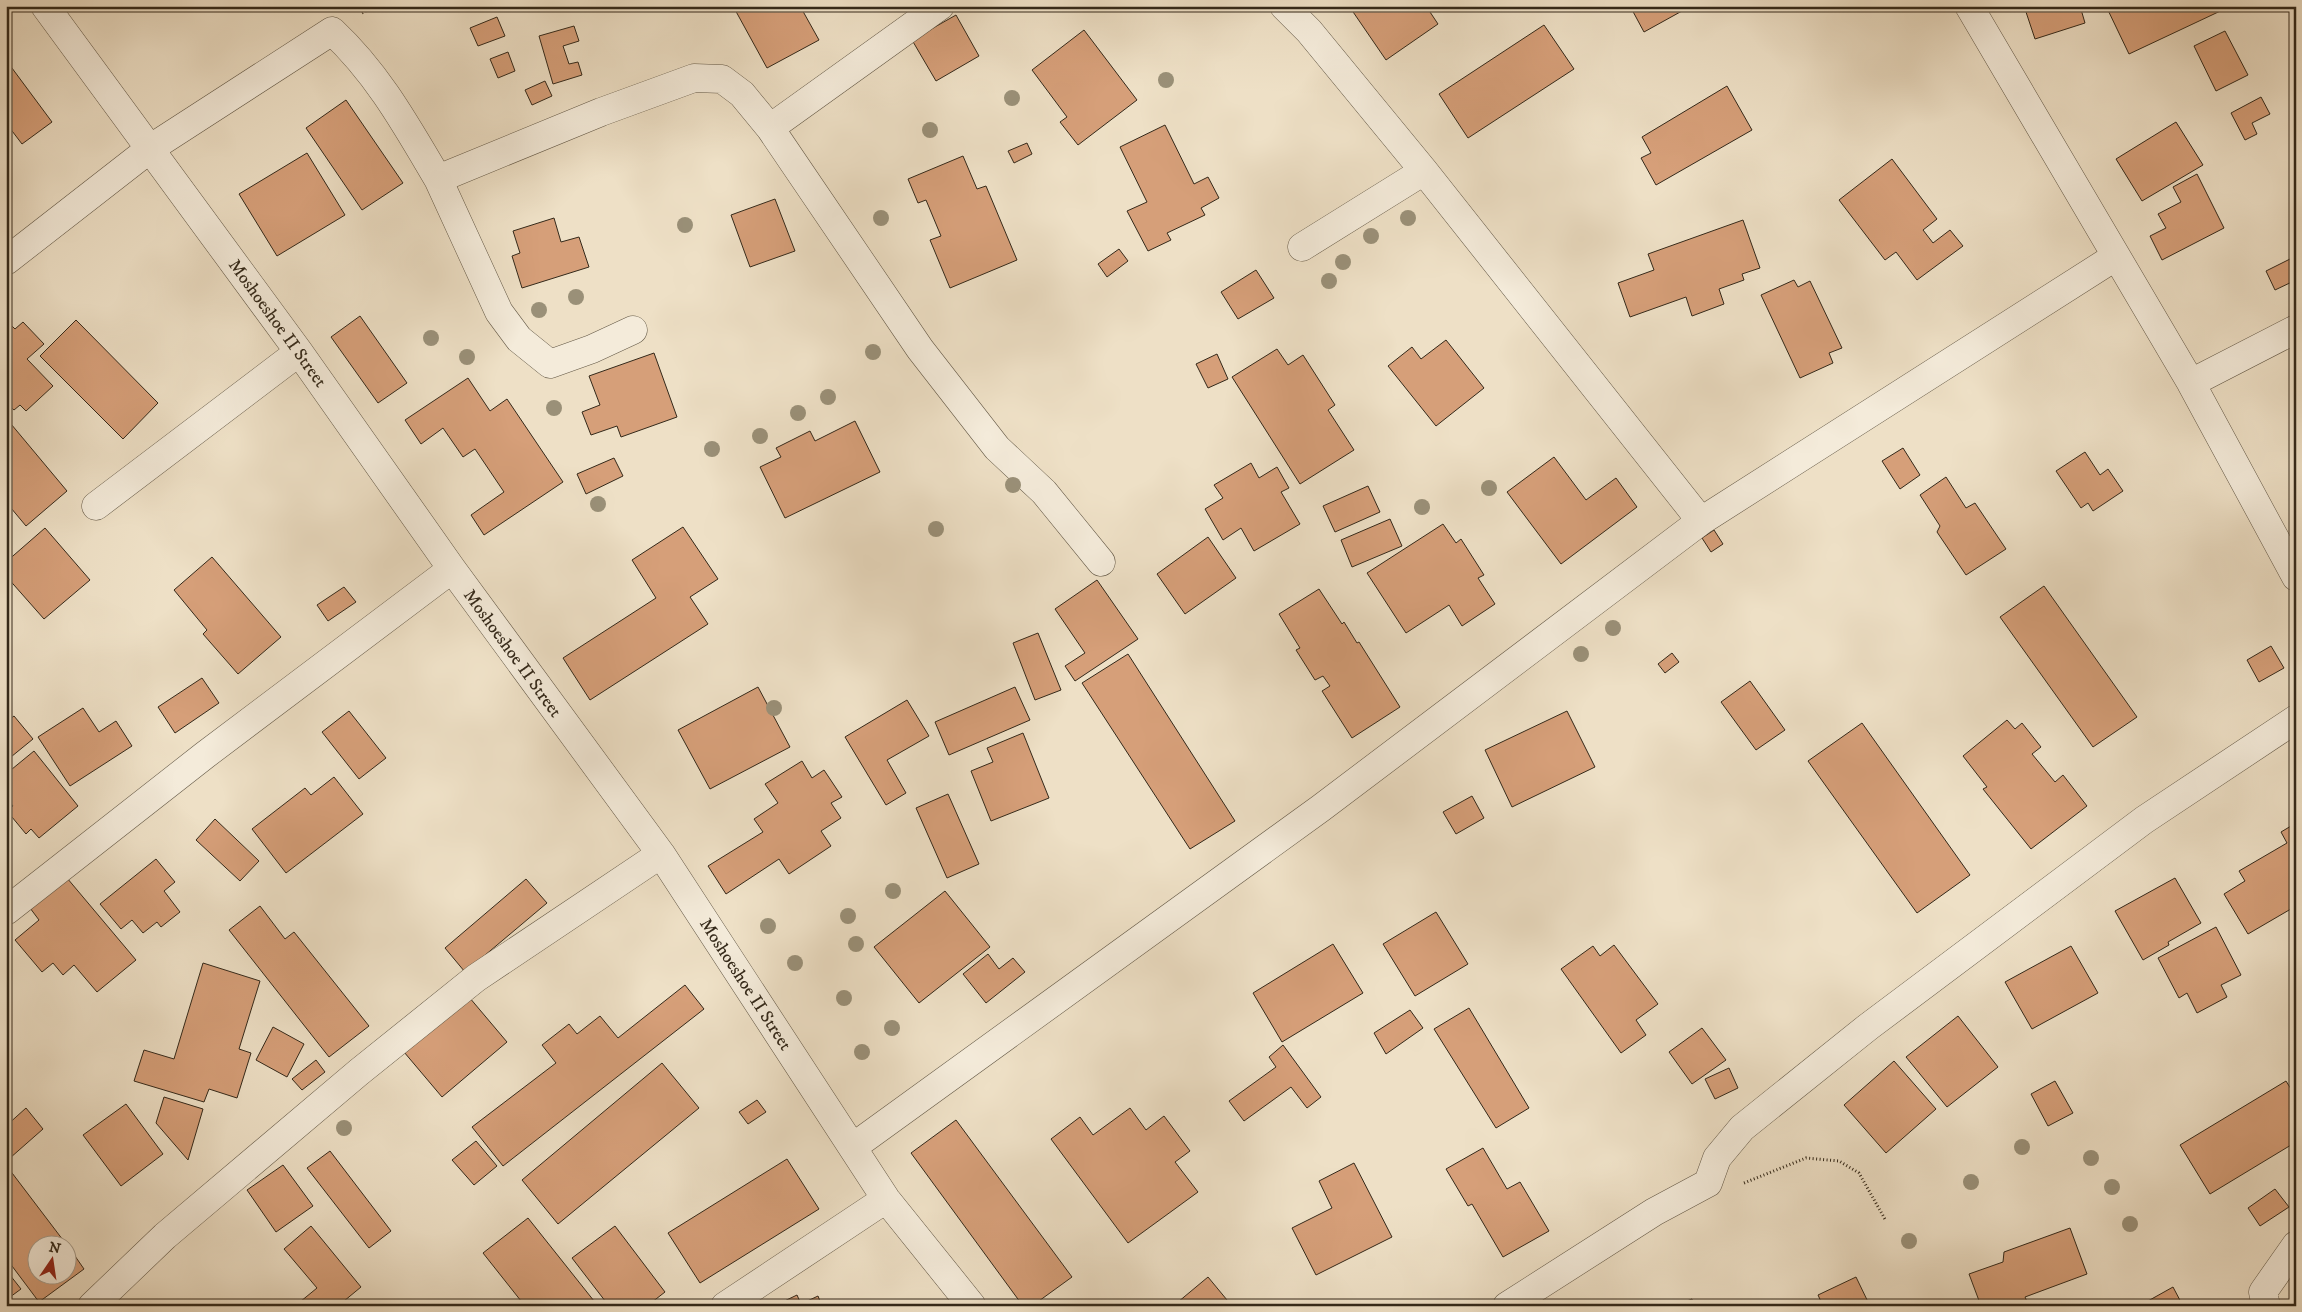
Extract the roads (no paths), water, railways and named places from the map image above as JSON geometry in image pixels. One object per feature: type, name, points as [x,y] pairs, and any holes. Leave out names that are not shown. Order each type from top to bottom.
[{"type":"street","name":"Moshoeshoe II Street","points":[[45,6],[151,148],[299,352],[452,569],[661,854],[886,1198],[972,1306]]},
{"type":"street","points":[[770,128],[940,6]]},
{"type":"street","points":[[1284,6],[1309,31],[1424,171],[1701,522]]},
{"type":"street","points":[[1969,6],[2115,257],[2191,383],[2296,577]]},
{"type":"street","points":[[6,261],[151,148],[332,31],[354,52],[384,90],[438,179],[499,312],[519,339],[550,364],[592,349],[633,330]]},
{"type":"street","points":[[438,179],[592,116],[694,78],[722,79],[742,94],[770,128],[920,349],[997,448],[1044,492],[1101,562]]},
{"type":"street","points":[[1302,247],[1424,171]]},
{"type":"street","points":[[853,1147],[1321,808],[1701,522],[2115,257]]},
{"type":"street","points":[[2191,383],[2296,329]]},
{"type":"street","points":[[96,506],[299,352]]},
{"type":"street","points":[[6,911],[205,756],[452,569]]},
{"type":"street","points":[[1507,1306],[1654,1212],[1708,1182],[1717,1158],[1742,1128],[1868,1027],[2144,820],[2296,719]]},
{"type":"street","points":[[92,1306],[172,1230],[359,1072],[476,978],[661,854]]},
{"type":"street","points":[[725,1306],[886,1198]]},
{"type":"street","points":[[2266,1306],[2263,1292],[2296,1245]]}]
